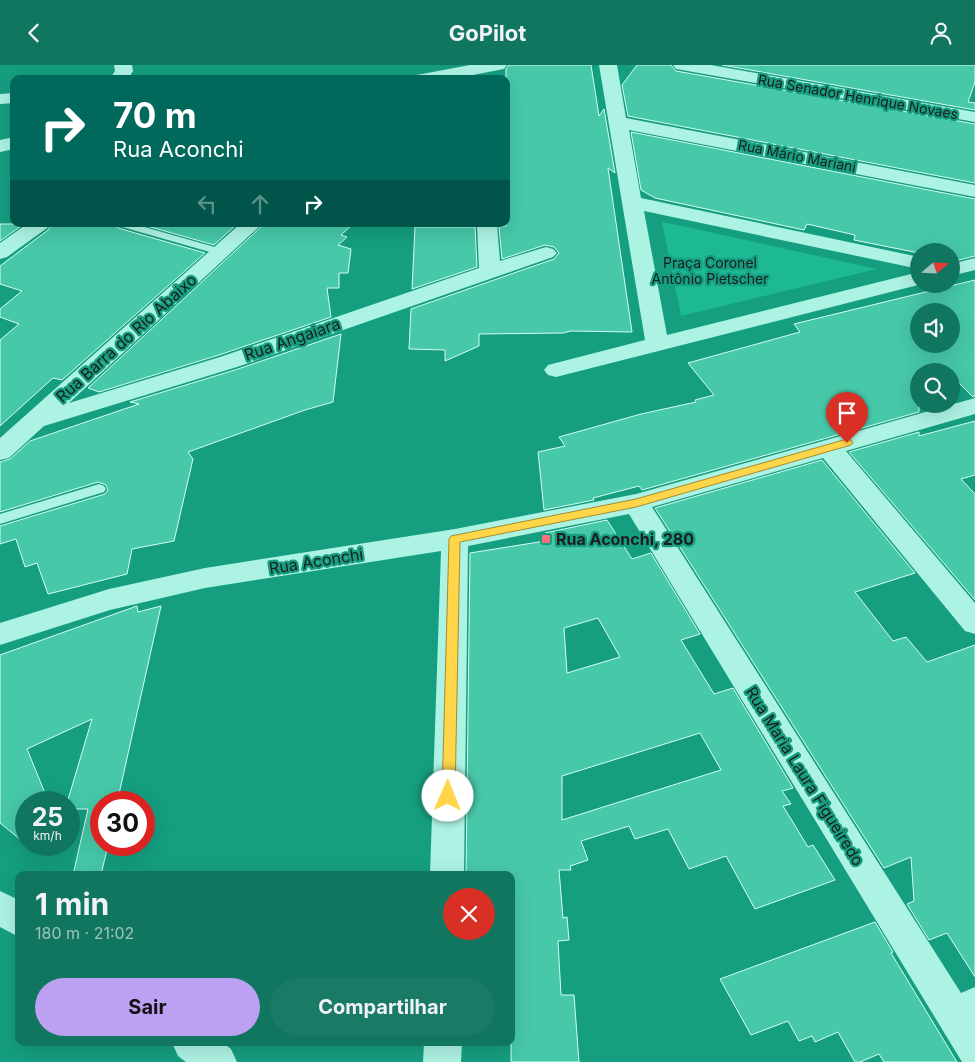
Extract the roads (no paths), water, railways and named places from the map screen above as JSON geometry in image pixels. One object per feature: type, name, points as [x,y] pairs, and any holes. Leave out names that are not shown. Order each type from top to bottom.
[{"type":"street","points":[[475,74],[498,65]]},
{"type":"street","points":[[608,65],[657,343]]},
{"type":"street","name":"Rua Senador Henrique Novaes","points":[[682,65],[975,117]]},
{"type":"street","name":"Rua Mário Mariani","points":[[618,122],[975,191]]},
{"type":"street","points":[[631,202],[910,261]]},
{"type":"street","points":[[0,253],[36,227]]},
{"type":"street","name":"Rua Barra do Rio Abaixo","points":[[0,452],[249,227]]},
{"type":"street","points":[[487,227],[490,271]]},
{"type":"street","name":"Rua Angaiara","points":[[36,420],[107,401],[178,378],[546,253]]},
{"type":"street","points":[[960,268],[975,264]]},
{"type":"street","points":[[556,370],[910,280]]},
{"type":"street","name":"Rua Aconchi","points":[[0,634],[109,600],[205,577],[455,539],[636,503],[975,406]]},
{"type":"street","points":[[829,448],[975,623]]},
{"type":"street","name":"Rua Maria Laura Figueiredo","points":[[636,503],[964,1009],[975,1049]]},
{"type":"street","points":[[447,871],[455,539]]},
{"type":"street","points":[[0,907],[15,918]]},
{"type":"street","points":[[195,1046],[218,1062]]},
{"type":"street","points":[[442,1062],[443,1046]]},
{"type":"lane","points":[[134,227],[221,252]]},
{"type":"lane","points":[[0,519],[99,489]]},
{"type":"place","name":"Rua Aconchi, 280","points":[[546,539]]},
{"type":"park label","name":"Praça Coronel Antônio Pietscher","points":[[710,271]]}]
